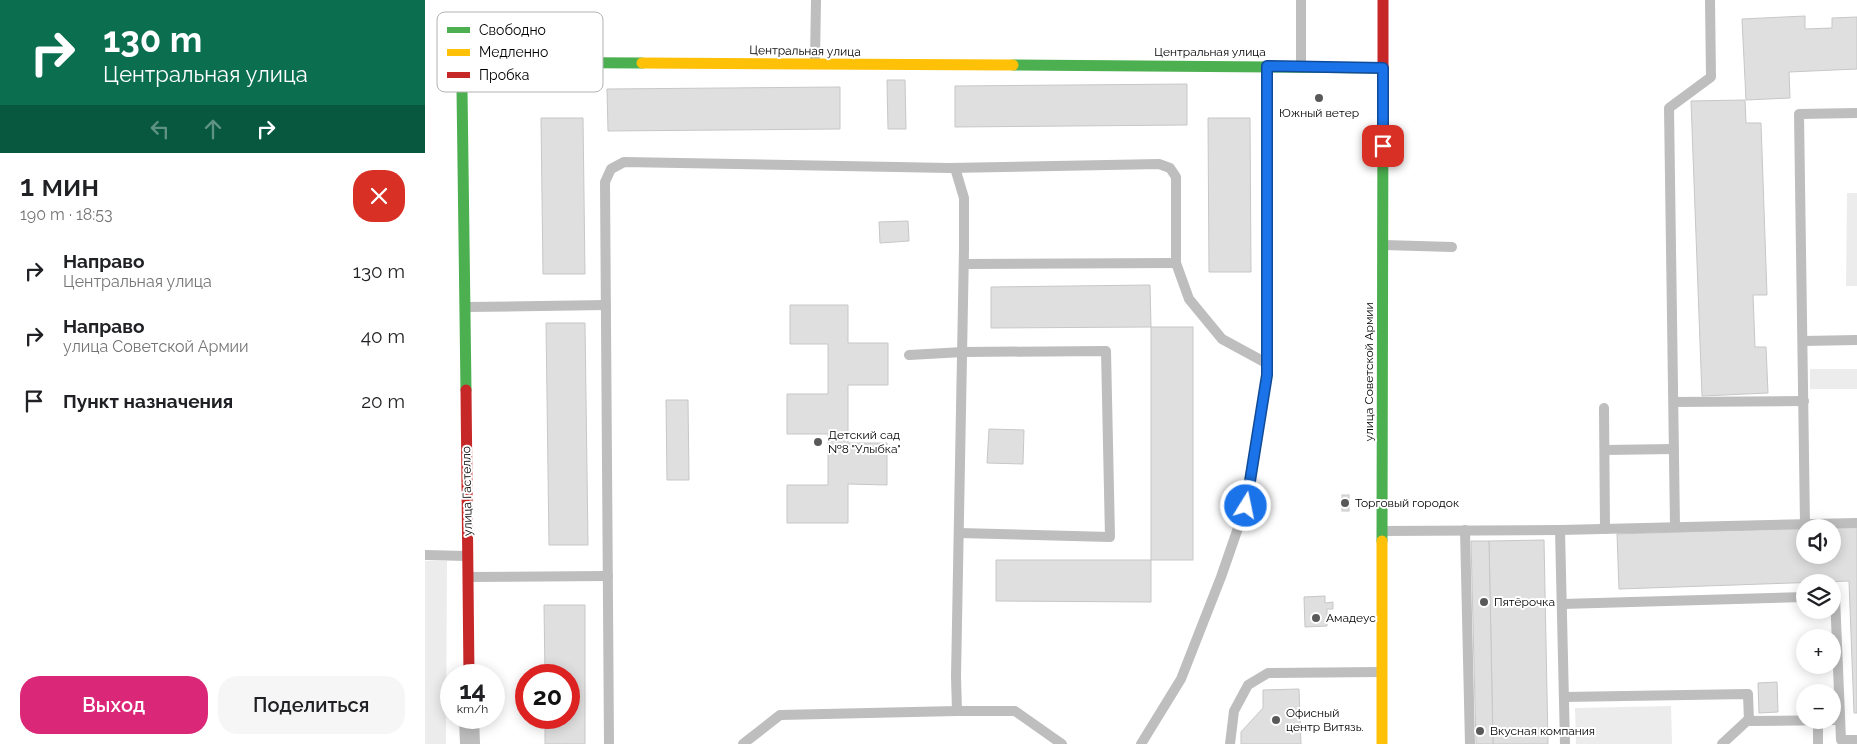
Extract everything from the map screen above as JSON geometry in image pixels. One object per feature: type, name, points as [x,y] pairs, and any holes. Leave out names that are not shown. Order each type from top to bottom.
[{"type":"street","name":"улица Советской Армии","points":[[1381,744],[1383,0]]},
{"type":"street","name":"Центральная улица","points":[[603,63],[1383,68]]},
{"type":"street","name":"Центральная улица","points":[[462,92],[465,307]]},
{"type":"street","name":"улица Гастелло","points":[[465,307],[469,664]]},
{"type":"street","points":[[469,729],[469,744]]},
{"type":"lane","points":[[815,64],[816,0]]},
{"type":"lane","points":[[1301,0],[1301,67]]},
{"type":"lane","points":[[1675,527],[1669,108],[1711,77],[1709,0]]},
{"type":"lane","points":[[1141,744],[1181,679],[1221,577],[1246,506],[1259,436],[1268,364],[1267,66]]},
{"type":"lane","points":[[1805,519],[1799,114],[1857,113]]},
{"type":"lane","points":[[609,744],[605,182],[611,169],[624,162],[955,168],[1159,164],[1170,168],[1176,177],[1176,263],[1189,299],[1222,339],[1268,364]]},
{"type":"lane","points":[[955,168],[964,198],[957,711]]},
{"type":"lane","points":[[1383,245],[1453,247]]},
{"type":"lane","points":[[964,264],[1176,263]]},
{"type":"lane","points":[[465,307],[606,305]]},
{"type":"lane","points":[[1803,340],[1857,340]]},
{"type":"lane","points":[[909,355],[963,352],[1107,352],[1110,537],[959,533]]},
{"type":"lane","points":[[1674,402],[1804,401]]},
{"type":"lane","points":[[1604,408],[1605,529]]},
{"type":"lane","points":[[1605,450],[1674,449]]},
{"type":"lane","points":[[1841,523],[1857,523]]},
{"type":"lane","points":[[1382,531],[1561,530],[1796,524]]},
{"type":"lane","points":[[1465,530],[1470,744]]},
{"type":"lane","points":[[1561,530],[1565,744]]},
{"type":"lane","points":[[425,555],[467,556]]},
{"type":"lane","points":[[468,577],[607,576]]},
{"type":"lane","points":[[1562,604],[1796,597]]},
{"type":"lane","points":[[1836,619],[1838,684]]},
{"type":"lane","points":[[1230,744],[1234,711],[1248,686],[1268,673],[1382,672]]},
{"type":"lane","points":[[1564,697],[1748,694],[1749,719],[1722,744]]},
{"type":"lane","points":[[743,744],[780,715],[957,711],[1015,711],[1062,744]]},
{"type":"lane","points":[[1749,719],[1749,721],[1796,720]]},
{"type":"lane","points":[[1818,729],[1818,744]]},
{"type":"lane","points":[[1840,729],[1841,740],[1857,740]]},
{"type":"shaded area","points":[[1847,193],[1857,193],[1857,286],[1846,286]]},
{"type":"shaded area","points":[[1810,369],[1857,369],[1857,389],[1810,389]]},
{"type":"shaded area","points":[[425,561],[447,561],[446,664],[440,664],[440,729],[446,729],[446,744],[425,744]]},
{"type":"shaded area","points":[[1671,706],[1672,744],[1576,744],[1575,708]]},
{"type":"building","points":[[1805,16],[1805,29],[1832,28],[1832,18],[1857,17],[1857,69],[1789,72],[1790,98],[1746,100],[1742,19]]},
{"type":"building","points":[[887,80],[905,80],[906,129],[888,129]]},
{"type":"building","points":[[1187,84],[1187,125],[955,127],[955,86]]},
{"type":"building","points":[[840,87],[840,129],[608,131],[607,89]]},
{"type":"building","points":[[1745,100],[1746,123],[1761,123],[1767,295],[1753,295],[1755,347],[1766,347],[1768,393],[1702,396],[1691,101]]},
{"type":"building","points":[[541,118],[583,118],[585,274],[543,274]]},
{"type":"building","points":[[1208,118],[1250,118],[1251,272],[1209,272]]},
{"type":"building","points":[[908,221],[909,241],[880,243],[879,222]]},
{"type":"building","points":[[1150,285],[1151,327],[991,328],[991,287]]},
{"type":"building","points":[[790,305],[848,305],[848,343],[888,343],[888,385],[848,385],[848,443],[887,443],[887,485],[848,484],[848,523],[787,523],[787,485],[828,485],[828,434],[787,434],[787,394],[828,394],[828,344],[790,344]]},
{"type":"building","points":[[546,323],[585,323],[588,545],[549,545]]},
{"type":"building","points":[[1151,327],[1193,327],[1193,560],[1151,560]]},
{"type":"building","points":[[666,400],[688,400],[689,480],[667,480]]},
{"type":"building","points":[[989,429],[1024,430],[1023,464],[987,463]]},
{"type":"building","name":"Торговый городок","points":[[1342,495],[1349,495],[1349,511],[1342,511]]},
{"type":"building","points":[[1857,526],[1857,713],[1854,713],[1849,581],[1841,581],[1841,574],[1796,574],[1796,583],[1619,589],[1617,534],[1796,528],[1796,564],[1841,564],[1841,527]]},
{"type":"building","points":[[1544,540],[1548,744],[1493,744],[1489,541]]},
{"type":"building","points":[[1471,541],[1489,541],[1493,744],[1476,744]]},
{"type":"building","points":[[996,560],[1151,560],[1151,602],[996,601]]},
{"type":"building","name":"Амадеус","points":[[1325,596],[1325,603],[1333,602],[1333,609],[1327,609],[1327,626],[1305,627],[1304,597]]},
{"type":"building","points":[[544,605],[585,605],[585,744],[545,744],[545,729],[580,729],[580,664],[545,664]]},
{"type":"building","points":[[1777,682],[1778,712],[1759,713],[1758,683]]},
{"type":"building","name":"Офисный центр Витязь.","points":[[1299,689],[1301,744],[1241,744],[1241,732],[1263,708],[1263,690]]},
{"type":"traffic: fast","points":[[603,63],[642,63]]},
{"type":"traffic: fast","points":[[1013,65],[1383,68]]},
{"type":"traffic: fast","points":[[1382,541],[1383,91]]},
{"type":"traffic: fast","points":[[462,92],[466,390]]},
{"type":"traffic: slow","points":[[642,63],[1013,65]]},
{"type":"traffic: slow","points":[[1382,541],[1382,744]]},
{"type":"traffic: jam","points":[[1383,0],[1383,91]]},
{"type":"traffic: jam","points":[[466,390],[469,664]]},
{"type":"place","name":"Южный ветер","points":[[1319,98]]},
{"type":"place","name":"Детский сад №8 \"Улыбка\"","points":[[818,442]]},
{"type":"place","name":"Торговый городок","points":[[1345,503]]},
{"type":"place","name":"Пятёрочка","points":[[1484,602]]},
{"type":"place","name":"Амадеус","points":[[1316,618]]},
{"type":"place","name":"Офисный центр Витязь.","points":[[1276,720]]},
{"type":"place","name":"Вкусная компания","points":[[1480,731]]},
{"type":"route","points":[[1246,506],[1259,436],[1268,364],[1267,66],[1383,68],[1383,146]]}]
